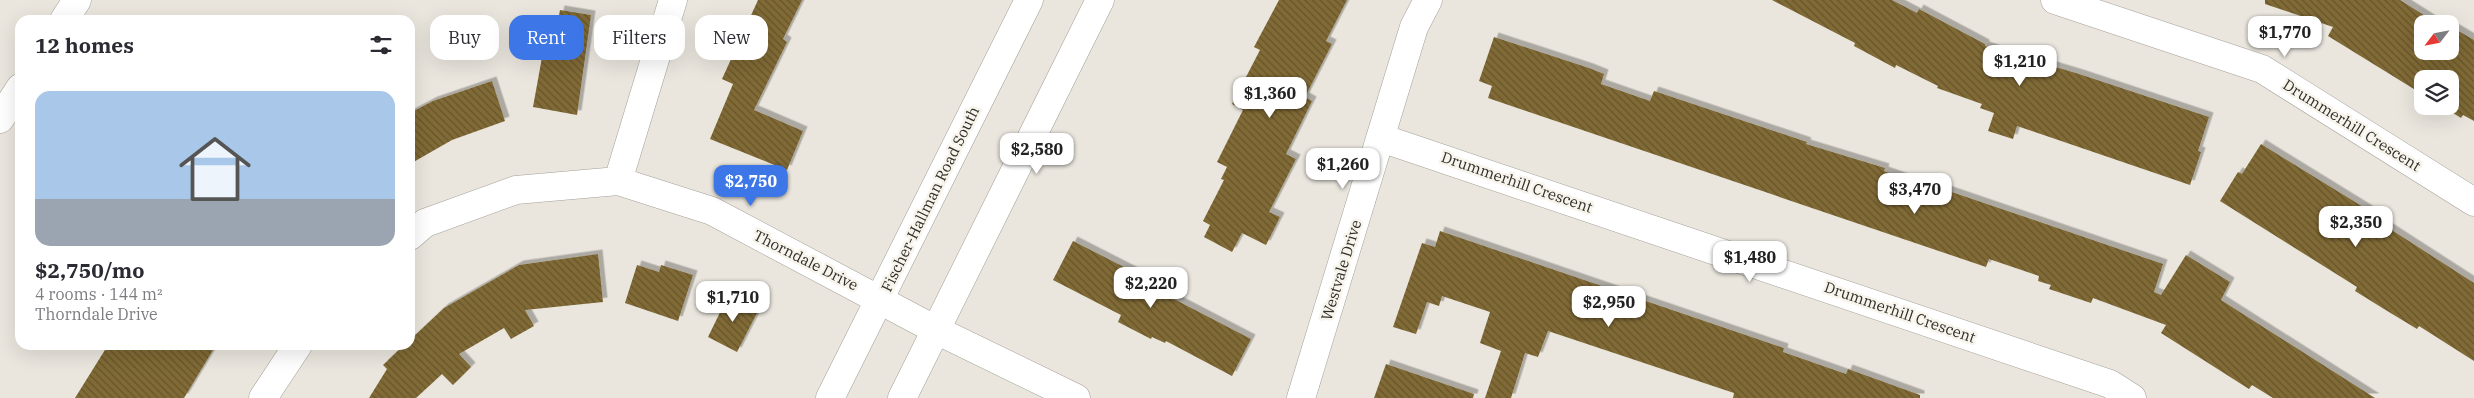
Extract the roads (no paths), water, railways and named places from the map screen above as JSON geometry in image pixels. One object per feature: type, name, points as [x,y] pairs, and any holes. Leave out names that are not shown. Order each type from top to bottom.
[{"type":"street","points":[[67,15],[77,0]]},
{"type":"street","points":[[618,181],[673,0]]},
{"type":"street","name":"Fischer-Hallman Road South","points":[[830,398],[1029,0]]},
{"type":"street","points":[[902,398],[1100,0]]},
{"type":"street","name":"Westvale Drive","points":[[1301,398],[1414,27],[1428,0]]},
{"type":"street","name":"Drummerhill Crescent","points":[[2055,0],[2262,69],[2474,202]]},
{"type":"street","points":[[0,119],[15,96]]},
{"type":"street","name":"Drummerhill Crescent","points":[[1381,138],[2110,384],[2132,398]]},
{"type":"street","name":"Thorndale Drive","points":[[415,232],[425,223],[516,190],[618,181],[712,211],[881,299],[936,330],[1076,398]]},
{"type":"street","points":[[263,398],[295,350]]}]
